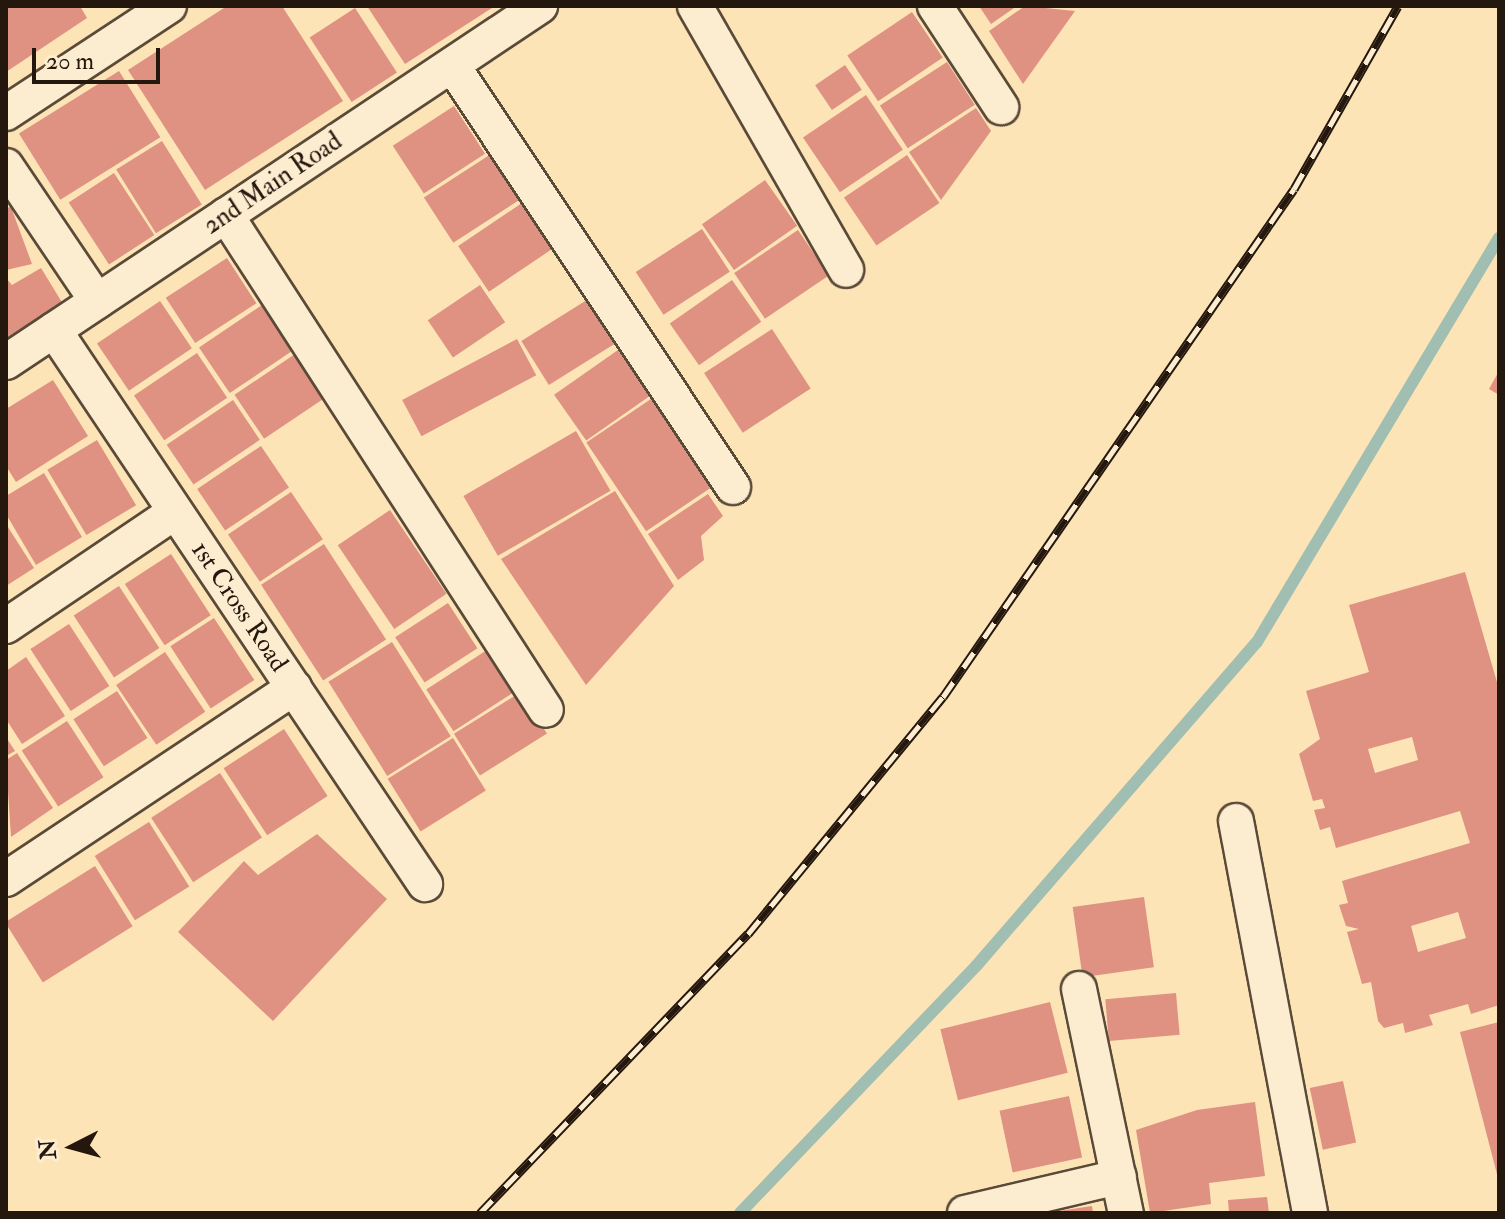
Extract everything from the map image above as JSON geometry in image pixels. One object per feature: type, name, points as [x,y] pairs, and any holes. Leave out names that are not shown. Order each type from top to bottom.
[{"type":"street","points":[[6,113],[169,6]]},
{"type":"street","name":"2nd Main Road","points":[[6,362],[540,6]]},
{"type":"street","points":[[695,6],[846,270]]},
{"type":"street","points":[[935,6],[1001,107]]},
{"type":"street","points":[[452,65],[733,487]]},
{"type":"street","points":[[6,166],[97,301]]},
{"type":"street","points":[[226,215],[546,710]]},
{"type":"street","name":"1st Cross Road","points":[[54,330],[425,884]]},
{"type":"street","points":[[6,626],[175,512]]},
{"type":"street","points":[[6,879],[294,688]]},
{"type":"street","points":[[1236,821],[1309,1203]]},
{"type":"street","points":[[1079,989],[1126,1213]]},
{"type":"street","points":[[965,1213],[1119,1177]]},
{"type":"building","points":[[6,6],[80,6],[87,18],[6,72]]},
{"type":"building","points":[[227,6],[282,6],[343,101],[205,190],[128,70]]},
{"type":"building","points":[[367,6],[495,6],[405,64]]},
{"type":"building","points":[[979,6],[1017,6],[991,24]]},
{"type":"building","points":[[1025,6],[1075,11],[1023,84],[989,31]]},
{"type":"building","points":[[355,8],[397,73],[352,102],[310,37]]},
{"type":"building","points":[[912,12],[943,58],[878,101],[847,56]]},
{"type":"building","points":[[947,62],[975,105],[908,148],[880,106]]},
{"type":"building","points":[[845,65],[862,90],[832,110],[815,85]]},
{"type":"building","points":[[119,71],[160,137],[60,200],[19,134]]},
{"type":"building","points":[[866,95],[903,150],[840,192],[803,137]]},
{"type":"building","points":[[454,106],[485,154],[424,194],[393,146]]},
{"type":"building","points":[[976,108],[991,131],[941,200],[909,152]]},
{"type":"building","points":[[162,141],[202,205],[156,233],[116,170]]},
{"type":"building","points":[[491,154],[520,199],[453,243],[424,198]]},
{"type":"building","points":[[907,155],[939,203],[876,246],[844,197]]},
{"type":"building","points":[[114,173],[154,235],[109,264],[69,202]]},
{"type":"building","points":[[765,180],[797,226],[734,270],[702,224]]},
{"type":"building","points":[[522,203],[553,249],[489,292],[458,246]]},
{"type":"building","points":[[11,207],[32,264],[6,270],[6,208]]},
{"type":"building","points":[[702,229],[730,272],[664,315],[636,272]]},
{"type":"building","points":[[798,230],[829,276],[765,319],[734,273]]},
{"type":"building","points":[[227,258],[256,303],[195,343],[166,298]]},
{"type":"building","points":[[41,268],[63,304],[6,340],[6,278],[12,285]]},
{"type":"building","points":[[732,280],[761,322],[699,365],[670,324]]},
{"type":"building","points":[[480,285],[505,322],[453,358],[428,320]]},
{"type":"building","points":[[590,298],[618,342],[549,385],[521,341]]},
{"type":"building","points":[[160,301],[192,348],[129,391],[97,343]]},
{"type":"building","points":[[262,305],[293,351],[230,393],[199,347]]},
{"type":"building","points":[[772,329],[811,389],[743,433],[704,373]]},
{"type":"building","points":[[517,339],[536,375],[421,436],[402,400]]},
{"type":"building","points":[[618,350],[650,396],[586,441],[554,395]]},
{"type":"building","points":[[197,353],[227,398],[164,440],[134,395]]},
{"type":"building","points":[[295,354],[325,398],[264,439],[234,395]]},
{"type":"building","points":[[1499,371],[1499,395],[1489,389]]},
{"type":"building","points":[[53,380],[88,436],[16,482],[6,466],[6,409]]},
{"type":"building","points":[[651,399],[711,488],[646,531],[586,443]]},
{"type":"building","points":[[233,400],[260,440],[194,485],[167,445]]},
{"type":"building","points":[[576,431],[610,491],[498,556],[463,496]]},
{"type":"building","points":[[97,440],[136,505],[86,535],[47,470]]},
{"type":"building","points":[[261,446],[289,487],[225,531],[197,489]]},
{"type":"building","points":[[44,473],[82,537],[36,565],[6,514],[6,496]]},
{"type":"building","points":[[615,491],[674,586],[586,685],[501,559]]},
{"type":"building","points":[[291,492],[323,539],[260,582],[228,534]]},
{"type":"building","points":[[708,494],[723,516],[701,536],[704,560],[678,580],[648,534]]},
{"type":"building","points":[[390,510],[446,594],[394,629],[338,545]]},
{"type":"building","points":[[6,524],[34,568],[6,586]]},
{"type":"building","points":[[324,544],[386,640],[323,680],[261,585]]},
{"type":"building","points":[[171,554],[211,615],[165,645],[125,584]]},
{"type":"building","points":[[1465,572],[1499,689],[1499,1005],[1471,1014],[1468,1004],[1429,1015],[1433,1025],[1405,1033],[1403,1023],[1384,1028],[1378,1021],[1371,982],[1362,984],[1347,932],[1359,929],[1346,926],[1339,905],[1348,903],[1342,881],[1470,843],[1460,811],[1336,848],[1330,827],[1320,830],[1314,810],[1325,808],[1322,799],[1313,801],[1299,754],[1320,739],[1306,691],[1369,672],[1349,605]],"holes":[[[1412,737],[1418,760],[1375,773],[1368,749]],[[1458,912],[1466,938],[1418,952],[1411,926]]]},
{"type":"building","points":[[119,586],[159,648],[114,677],[74,615]]},
{"type":"building","points":[[448,603],[477,648],[425,683],[395,637]]},
{"type":"building","points":[[214,618],[254,680],[211,708],[170,646]]},
{"type":"building","points":[[69,624],[109,686],[71,711],[30,649]]},
{"type":"building","points":[[392,642],[451,736],[387,776],[328,682]]},
{"type":"building","points":[[490,648],[517,690],[453,731],[426,689]]},
{"type":"building","points":[[165,652],[205,712],[156,745],[116,685]]},
{"type":"building","points":[[26,657],[65,716],[22,744],[6,719],[6,671]]},
{"type":"building","points":[[117,691],[147,738],[104,766],[73,719]]},
{"type":"building","points":[[521,692],[547,734],[480,775],[454,734]]},
{"type":"building","points":[[67,721],[103,777],[58,807],[22,750]]},
{"type":"building","points":[[284,729],[328,796],[267,835],[224,768]]},
{"type":"building","points":[[6,737],[15,751],[6,756]]},
{"type":"building","points":[[453,738],[486,791],[421,831],[388,779]]},
{"type":"building","points":[[17,753],[53,808],[11,837],[6,760]]},
{"type":"building","points":[[220,773],[262,838],[193,882],[151,818]]},
{"type":"building","points":[[149,822],[189,886],[135,920],[95,856]]},
{"type":"building","points":[[317,834],[387,899],[273,1021],[178,932],[244,861],[258,875]]},
{"type":"building","points":[[95,866],[133,926],[43,982],[6,922]]},
{"type":"building","points":[[1144,897],[1154,967],[1083,977],[1073,907]]},
{"type":"building","points":[[1176,993],[1180,1035],[1109,1041],[1105,999]]},
{"type":"building","points":[[1050,1002],[1068,1073],[958,1100],[940,1029]]},
{"type":"building","points":[[1499,1022],[1499,1178],[1498,1178],[1460,1032]]},
{"type":"building","points":[[1343,1081],[1356,1143],[1323,1150],[1310,1088]]},
{"type":"building","points":[[1069,1096],[1082,1158],[1013,1172],[1000,1111]]},
{"type":"building","points":[[1255,1102],[1265,1176],[1209,1183],[1211,1204],[1150,1213],[1136,1130],[1197,1110]]},
{"type":"building","points":[[1267,1197],[1269,1213],[1229,1213],[1228,1200]]},
{"type":"building","points":[[1092,1206],[1093,1213],[1059,1211]]},
{"type":"waterway","points":[[740,1213],[977,965],[1257,642],[1499,238]]},
{"type":"railway","points":[[480,1213],[748,934],[943,697],[1294,189],[1398,6]]}]
